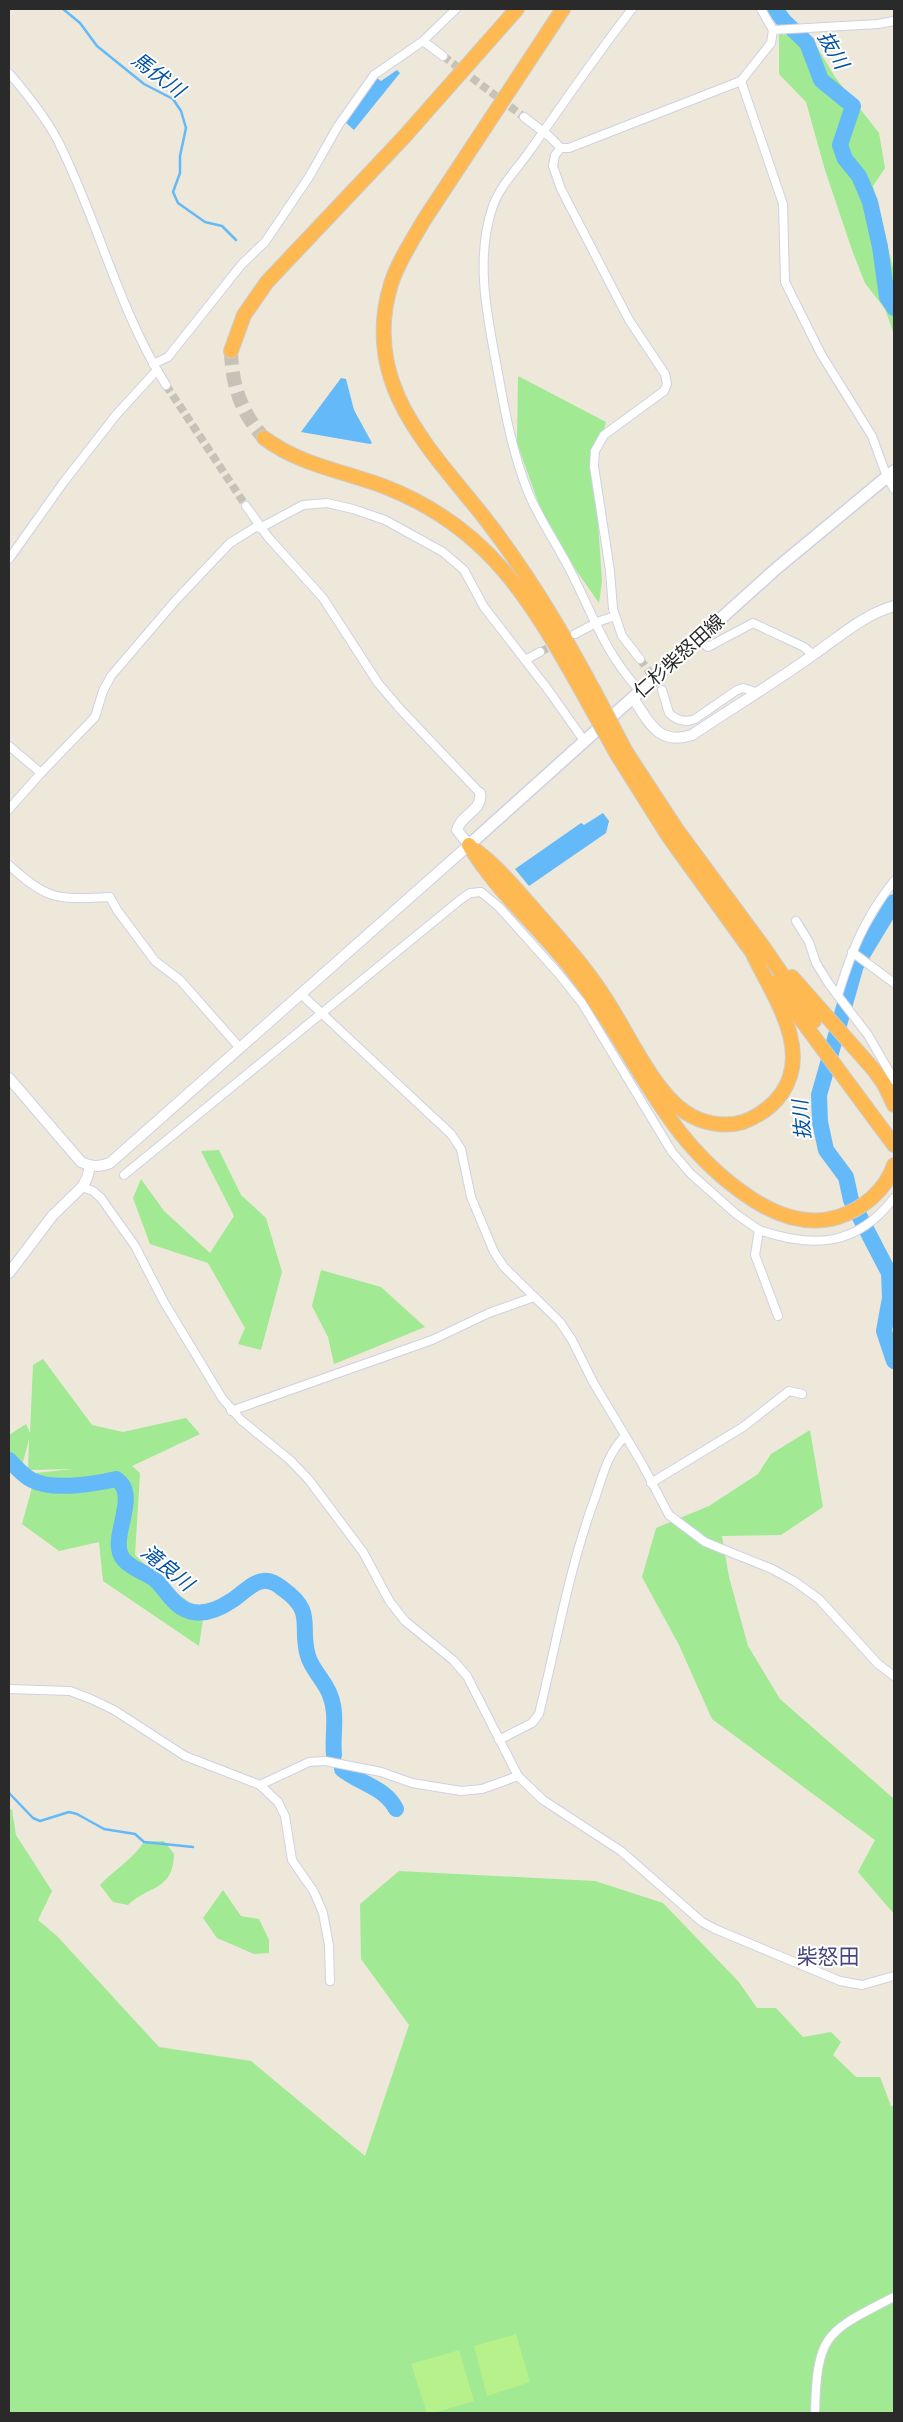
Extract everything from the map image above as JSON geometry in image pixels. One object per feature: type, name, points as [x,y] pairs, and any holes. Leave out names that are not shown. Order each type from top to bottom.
[{"type":"highway","points":[[232,350],[236,332],[244,315],[267,282],[404,137],[517,9]]},
{"type":"highway","points":[[563,9],[424,220],[404,254],[391,284],[385,315],[383,344],[389,373],[408,420],[428,449],[487,521],[539,593],[589,693],[669,837],[759,952],[810,1013],[849,1078],[881,1121],[894,1145]]},
{"type":"highway","points":[[264,438],[296,458],[403,494],[444,516],[465,532],[503,567],[520,588],[589,693]]},
{"type":"highway","points":[[469,845],[493,863],[586,971],[664,1092],[685,1112],[711,1123],[738,1123],[764,1112],[775,1102],[790,1077],[794,1062],[789,1031],[759,952]]},
{"type":"highway","points":[[469,845],[484,870],[557,950],[578,976],[662,1110],[688,1145],[705,1163],[732,1186],[777,1212],[797,1219],[830,1219],[847,1214],[874,1196],[884,1184],[894,1165]]},
{"type":"highway","points":[[759,952],[810,1013],[856,1049],[884,1084],[894,1105]]},
{"type":"highway","points":[[881,1121],[894,1130]]},
{"type":"main road","name":"仁杉柴怒田線","points":[[469,845],[777,568],[890,474]]},
{"type":"street","points":[[9,559],[92,445],[155,367],[168,357],[245,260],[262,245],[309,176],[338,126],[374,75],[423,41],[456,9]]},
{"type":"street","points":[[632,9],[542,131],[497,197],[491,213],[484,257],[489,328],[508,426],[524,481],[544,526],[571,571],[613,658],[637,694],[659,733],[669,738],[681,739],[692,735],[812,656],[837,636],[878,611],[894,606]]},
{"type":"street","points":[[524,117],[561,148],[569,148],[741,81],[771,43],[773,30],[761,9]]},
{"type":"street","points":[[773,30],[894,21]]},
{"type":"street","points":[[423,41],[443,56]]},
{"type":"street","points":[[9,73],[34,102],[58,140],[131,321],[166,385]]},
{"type":"street","points":[[741,81],[784,204],[785,282],[821,354],[872,436],[890,474],[894,489]]},
{"type":"street","points":[[561,148],[555,154],[553,166],[561,189],[629,320],[665,374],[668,384],[664,391],[604,435],[596,451],[594,466],[615,616],[622,636],[640,659]]},
{"type":"street","points":[[9,808],[95,717],[103,691],[111,676],[176,600],[230,543],[296,508],[320,503],[353,509],[400,527],[429,543],[461,565],[468,574],[484,607],[585,742]]},
{"type":"street","points":[[9,1078],[75,1157],[90,1166],[110,1163],[469,845],[457,830],[458,824],[479,805],[482,800],[480,793],[400,710],[378,683],[322,598],[260,527],[246,506]]},
{"type":"street","points":[[575,634],[595,623],[615,616]]},
{"type":"street","points":[[698,639],[708,647],[753,624],[804,647],[812,656]]},
{"type":"street","points":[[525,660],[540,652]]},
{"type":"street","points":[[662,690],[669,713],[681,721],[688,722],[737,690],[743,688],[756,692]]},
{"type":"street","points":[[9,746],[41,773]]},
{"type":"street","points":[[9,865],[52,896],[66,899],[110,897],[116,910],[155,961],[180,980],[240,1048]]},
{"type":"street","points":[[838,996],[862,927],[894,881]]},
{"type":"street","points":[[124,1175],[460,900],[470,893],[480,892],[499,906],[582,1003],[652,1122],[672,1152],[691,1174],[736,1214],[759,1230],[798,1241],[816,1242],[837,1239],[854,1233],[873,1221],[894,1198]]},
{"type":"street","points":[[796,921],[809,942],[816,963],[868,1035],[894,1080]]},
{"type":"street","points":[[854,954],[894,983]]},
{"type":"street","points":[[301,994],[451,1134],[461,1149],[471,1197],[494,1252],[504,1267],[560,1322],[572,1340],[624,1437],[641,1462],[669,1515],[705,1542],[772,1569],[794,1581],[819,1600],[878,1664],[894,1676]]},
{"type":"street","points":[[9,1273],[54,1215],[82,1187],[90,1166]]},
{"type":"street","points":[[82,1187],[101,1198],[135,1246],[174,1318],[231,1411],[290,1460],[309,1480],[363,1552],[390,1602],[405,1621],[453,1660],[468,1676],[518,1776],[543,1800],[621,1851],[692,1915],[715,1929],[840,1981],[862,1986],[894,1976]]},
{"type":"street","points":[[759,1230],[755,1255],[778,1316]]},
{"type":"street","points":[[231,1411],[432,1340],[489,1313],[534,1297]]},
{"type":"street","points":[[651,1483],[744,1427],[789,1391],[802,1394]]},
{"type":"street","points":[[499,1740],[532,1723],[540,1714],[581,1535],[612,1450],[624,1437]]},
{"type":"street","points":[[9,1689],[70,1692],[91,1699],[114,1710],[185,1756],[260,1785],[278,1802],[285,1816],[292,1860],[314,1892],[323,1913],[329,1945],[330,1981]]},
{"type":"street","points":[[260,1785],[309,1762],[325,1762],[382,1772],[412,1783],[461,1792],[482,1789],[518,1776]]},
{"type":"street","points":[[815,2413],[816,2374],[822,2350],[832,2334],[844,2323],[894,2297]]},
{"type":"green space","points":[[779,34],[811,37],[835,77],[879,133],[885,168],[873,186],[894,272],[894,334],[885,309],[865,283],[852,250],[825,170],[806,102],[779,74]]},
{"type":"green space","points":[[518,376],[606,422],[594,466],[602,581],[599,603],[548,530],[517,443]]},
{"type":"green space","points":[[219,1150],[241,1195],[266,1218],[282,1272],[261,1350],[238,1344],[245,1328],[208,1263],[150,1244],[133,1198],[141,1179],[164,1211],[210,1253],[234,1216],[201,1151]]},
{"type":"green space","points":[[321,1270],[381,1287],[425,1327],[334,1364],[328,1337],[312,1306]]},
{"type":"green space","points":[[43,1359],[92,1425],[123,1432],[186,1418],[200,1434],[132,1466],[140,1473],[135,1555],[174,1591],[204,1613],[199,1646],[103,1581],[99,1542],[59,1551],[22,1524],[36,1473],[73,1469],[28,1470],[29,1439],[23,1462],[16,1475],[9,1472],[9,1435],[26,1424],[30,1433],[33,1365]]},
{"type":"green space","points":[[810,1430],[823,1507],[781,1535],[722,1536],[729,1577],[748,1646],[780,1699],[894,1799],[894,1914],[858,1872],[875,1840],[712,1719],[679,1645],[642,1577],[656,1528],[709,1506],[758,1474],[771,1454]]},
{"type":"green space","points":[[9,1808],[12,1810],[16,1835],[52,1891],[38,1920],[57,1936],[159,2047],[251,2061],[365,2156],[409,2025],[361,1959],[360,1904],[399,1871],[595,1881],[663,1903],[738,1981],[757,2008],[776,2008],[803,2037],[831,2032],[841,2042],[833,2055],[856,2077],[880,2077],[891,2106],[894,2106],[894,2413],[9,2413]]},
{"type":"green space","points":[[164,1841],[174,1854],[173,1866],[165,1881],[128,1905],[113,1902],[100,1885],[135,1853],[144,1842]]},
{"type":"green space","points":[[223,1890],[241,1916],[259,1919],[269,1940],[269,1953],[254,1954],[217,1938],[203,1918]]},
{"type":"green space","points":[[516,2334],[530,2382],[487,2396],[474,2346]]},
{"type":"green space","points":[[459,2350],[474,2401],[434,2413],[427,2413],[411,2364]]},
{"type":"water","points":[[397,70],[400,73],[354,130],[346,123],[377,78],[381,81]]},
{"type":"water","points":[[341,378],[346,379],[354,410],[372,443],[370,444],[301,432]]},
{"type":"water","points":[[603,813],[609,821],[606,833],[529,886],[515,869],[581,823],[584,825]]},
{"type":"waterway","name":"馬伏川","points":[[63,9],[80,23],[97,46],[144,84],[173,99],[181,111],[186,128],[180,156],[180,173],[173,192],[178,203],[205,222],[222,226],[236,240]]},
{"type":"waterway","name":"抜川","points":[[775,9],[784,21],[807,43],[821,80],[853,106],[840,145],[845,159],[859,176],[870,202],[880,247],[887,297],[894,308]]},
{"type":"waterway","name":"抜川","points":[[894,902],[856,965],[819,1095],[820,1122],[826,1150],[846,1177],[851,1200],[889,1273],[890,1298],[884,1331],[894,1361]]},
{"type":"waterway","name":"滝良川","points":[[9,1460],[29,1478],[51,1485],[97,1483],[116,1479],[123,1487],[126,1496],[119,1541],[120,1551],[124,1560],[156,1580],[169,1596],[185,1609],[192,1612],[207,1612],[223,1606],[247,1589],[263,1581],[276,1584],[293,1597],[303,1612],[308,1656],[312,1666],[328,1690],[332,1702],[334,1710],[334,1755]]},
{"type":"waterway","name":"滝良川","points":[[342,1769],[379,1791],[396,1809]]},
{"type":"waterway","points":[[9,1793],[33,1818],[40,1821],[69,1812],[77,1814],[104,1829],[135,1834],[144,1842],[193,1847]]},
{"type":"tunnel","points":[[443,56],[524,117]]},
{"type":"tunnel","points":[[231,351],[233,376],[239,398],[249,418],[264,438]]},
{"type":"tunnel","points":[[166,385],[246,506]]},
{"type":"tunnel","points":[[540,652],[558,643]]},
{"type":"tunnel","points":[[640,659],[662,690]]},
{"type":"district","name":"柴怒田","points":[[828,1957]]}]
